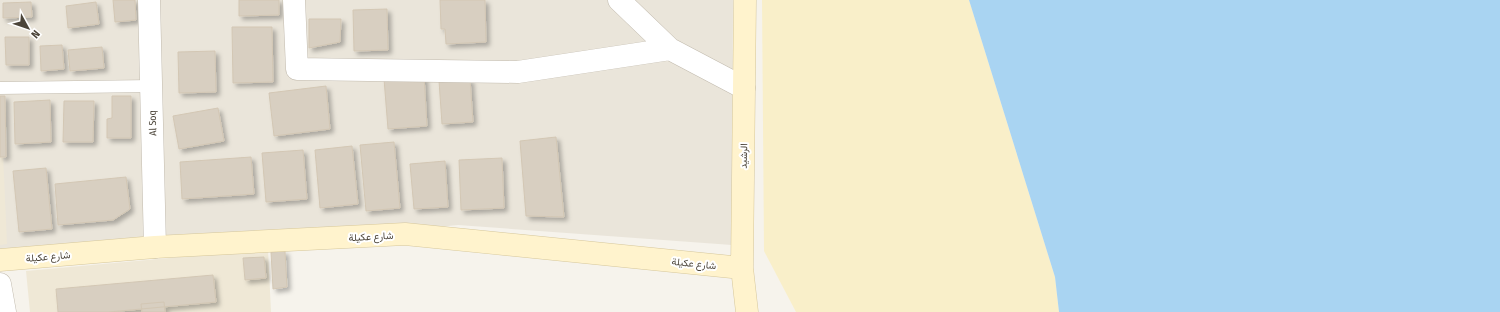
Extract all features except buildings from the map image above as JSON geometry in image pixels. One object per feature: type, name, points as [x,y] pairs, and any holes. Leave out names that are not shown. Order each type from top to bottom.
[{"type":"street","name":"Al Soq","points":[[149,0],[155,247]]},
{"type":"street","points":[[294,0],[297,69],[518,72],[670,49]]},
{"type":"street","points":[[620,0],[670,49],[744,88]]},
{"type":"street","name":"الرشيد","points":[[746,0],[742,268],[747,312]]},
{"type":"street","name":"شارع عكيلة","points":[[0,260],[155,247],[405,234],[742,268]]},
{"type":"street","points":[[0,284],[5,312]]},
{"type":"lane","points":[[0,88],[152,86]]},
{"type":"shaded area","points":[[0,0],[733,0],[732,245],[458,225],[0,270]]},
{"type":"shaded area","points":[[0,85],[7,244],[0,245]]},
{"type":"shaded area","points":[[268,249],[271,312],[30,312],[26,271]]},
{"type":"sand","points":[[762,0],[969,0],[1055,277],[1059,312],[796,312],[764,251]]},
{"type":"water","points":[[969,0],[1500,0],[1500,312],[1059,312],[1055,277]]}]
